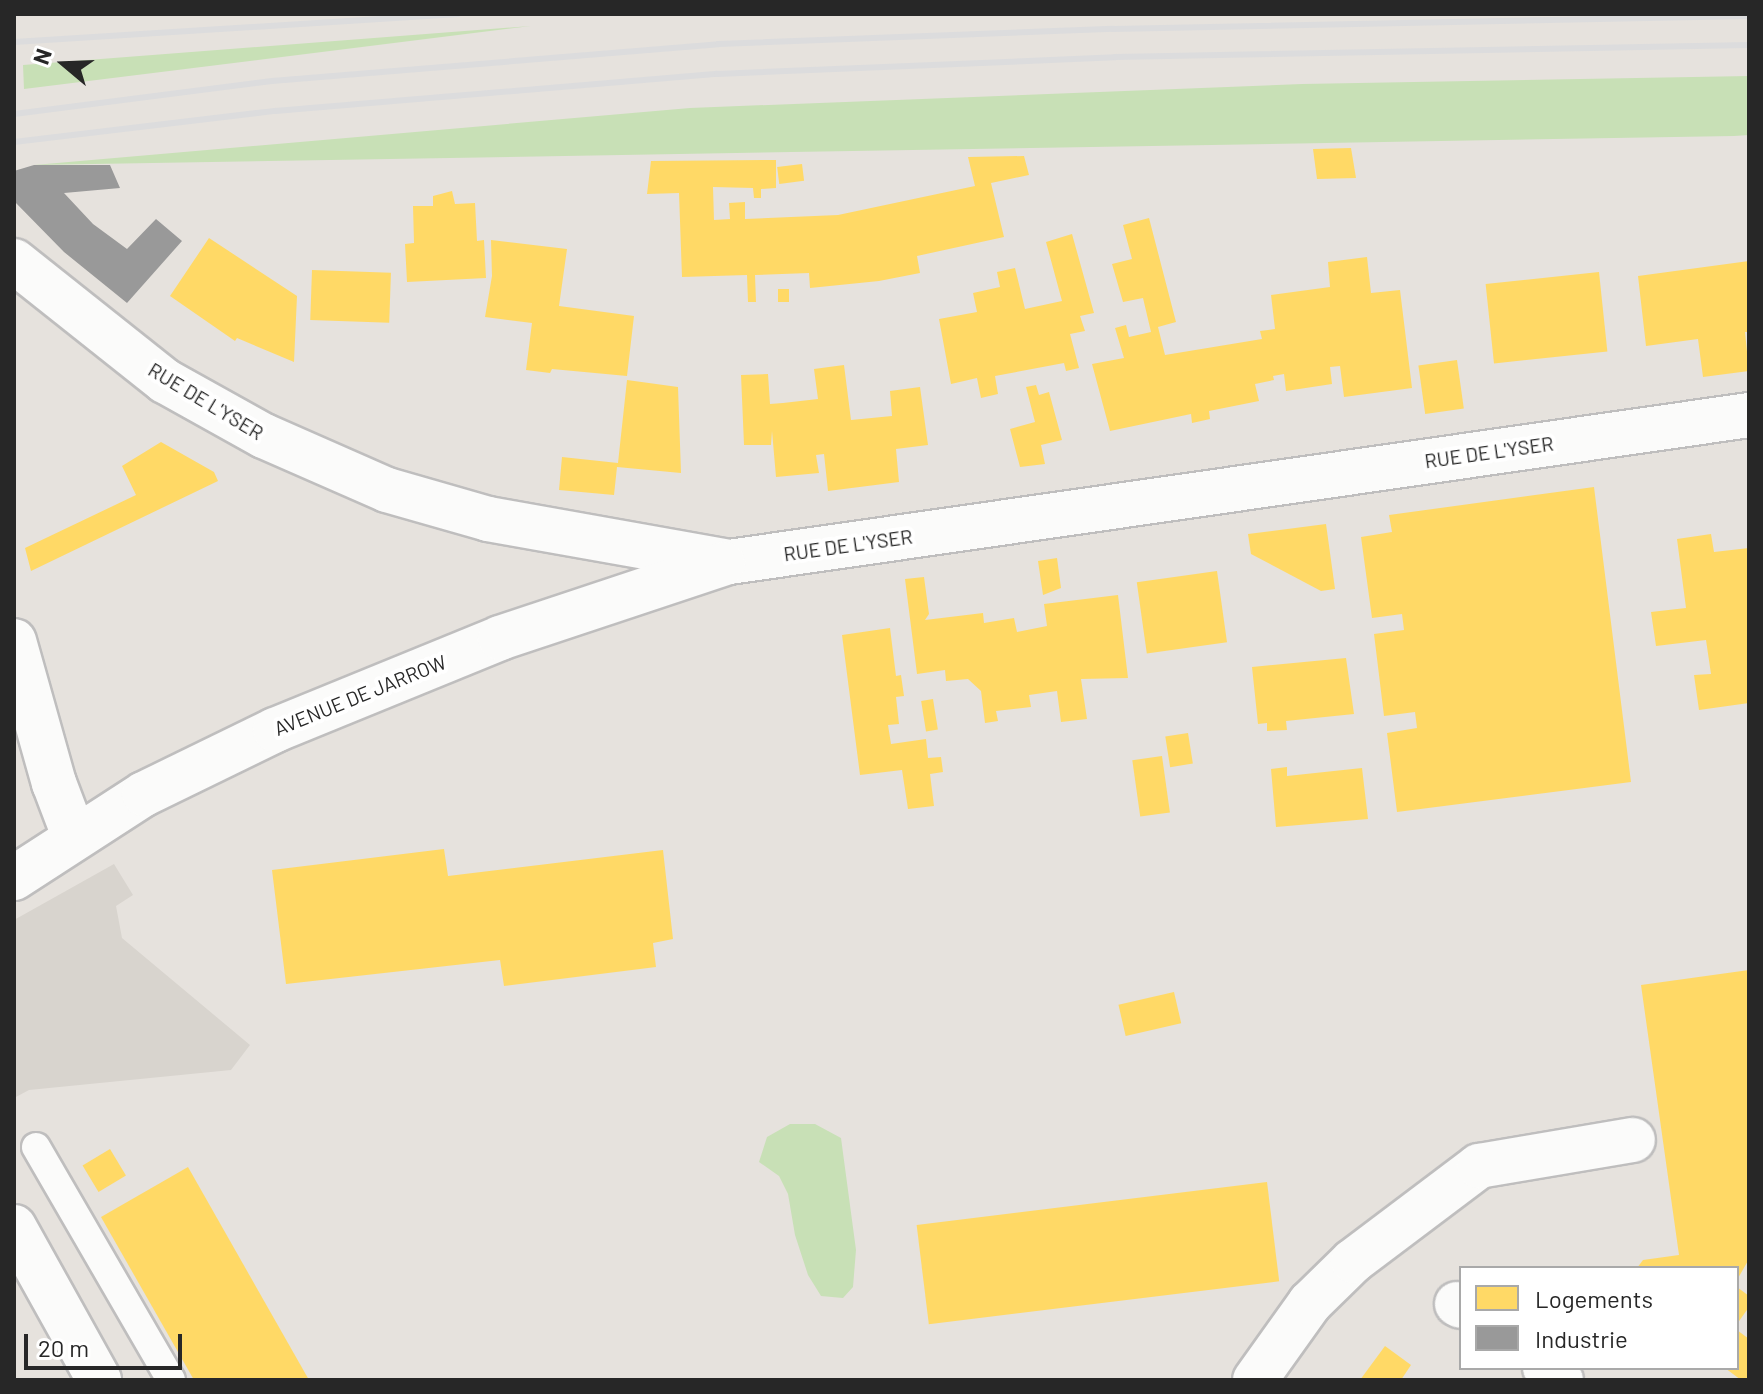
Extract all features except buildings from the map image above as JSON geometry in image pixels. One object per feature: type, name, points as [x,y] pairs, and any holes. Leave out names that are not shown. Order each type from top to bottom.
[{"type":"street","name":"RUE DE L'YSER","points":[[14,261],[165,381],[264,436],[387,490],[488,519],[729,562],[1749,415]]},
{"type":"street","name":"AVENUE DE JARROW","points":[[14,878],[74,836],[144,794],[275,730],[500,638],[729,562]]},
{"type":"street","points":[[14,641],[54,783],[74,836]]},
{"type":"street","points":[[1255,1380],[1310,1303],[1353,1261],[1479,1166],[1633,1140]]},
{"type":"street","points":[[14,1227],[99,1380]]},
{"type":"lane","points":[[36,1147],[171,1380]]},
{"type":"green space","points":[[531,26],[24,89],[23,65]]},
{"type":"green space","points":[[1749,76],[1749,135],[1734,136],[34,165],[690,108],[1302,84]]},
{"type":"green space","points":[[790,1124],[815,1124],[841,1138],[856,1250],[853,1287],[843,1298],[821,1296],[808,1275],[795,1235],[788,1194],[779,1176],[759,1162],[767,1137]]},
{"type":"shaded area","points":[[114,864],[133,895],[116,906],[122,938],[250,1045],[231,1070],[29,1090],[14,1098],[14,920]]},
{"type":"railway","points":[[14,42],[458,14]]},
{"type":"railway","points":[[14,114],[272,81],[718,44],[1113,29],[1749,16]]},
{"type":"railway","points":[[14,142],[275,111],[717,74],[1115,57],[1749,45]]}]
